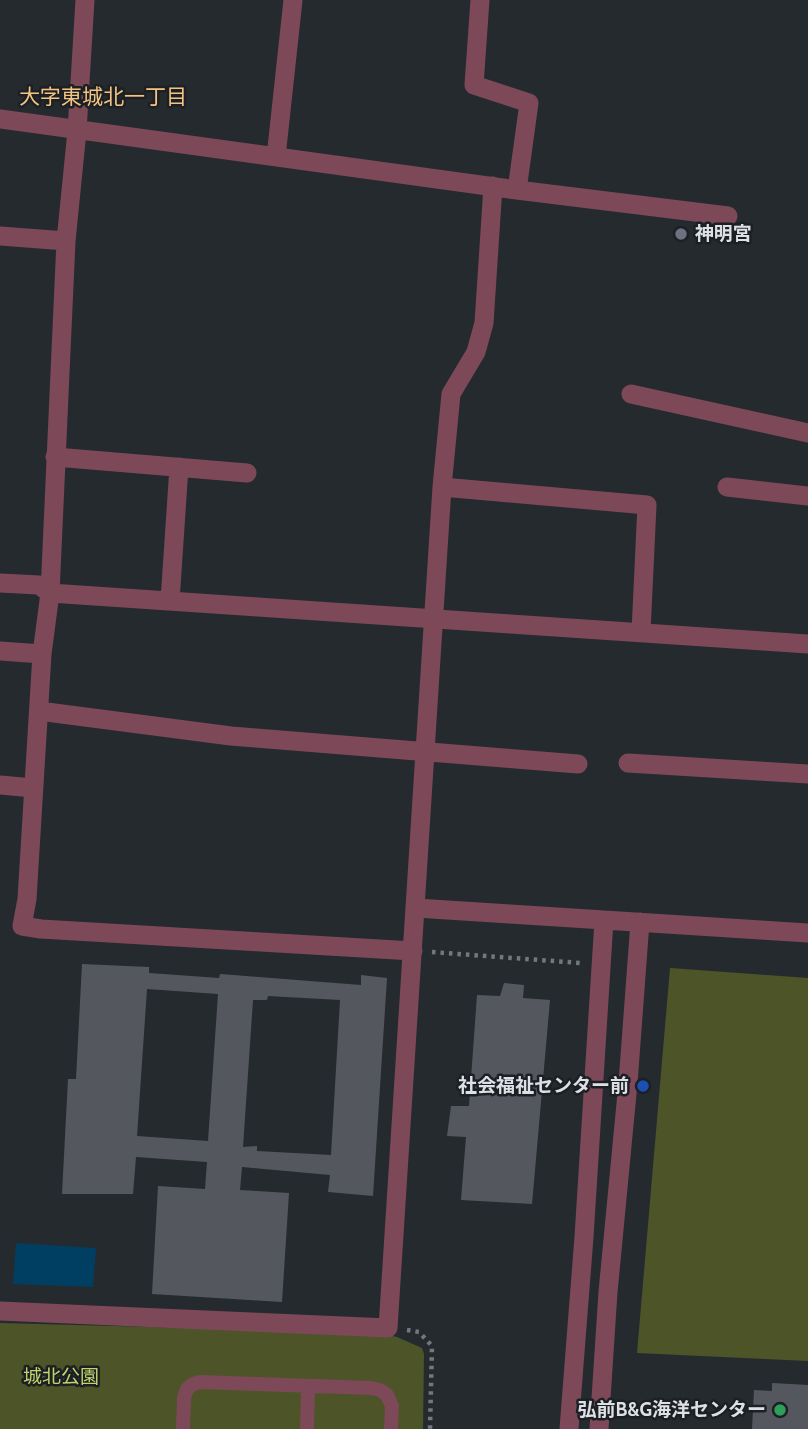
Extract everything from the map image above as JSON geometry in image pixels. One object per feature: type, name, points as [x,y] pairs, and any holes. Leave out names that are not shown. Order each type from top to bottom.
[{"type":"street","points":[[85,0],[77,131],[66,241],[50,593],[42,654],[27,900],[22,926],[413,951]]},
{"type":"street","points":[[276,157],[293,0]]},
{"type":"street","points":[[480,0],[474,85],[529,103],[517,190]]},
{"type":"street","points":[[0,119],[728,216]]},
{"type":"street","points":[[0,1311],[388,1328],[451,394],[476,352],[484,323],[493,186]]},
{"type":"street","points":[[0,236],[66,241]]},
{"type":"street","points":[[631,394],[808,433]]},
{"type":"street","points":[[55,457],[247,473]]},
{"type":"street","points":[[170,601],[179,467]]},
{"type":"street","points":[[443,487],[648,505],[641,632]]},
{"type":"street","points":[[727,487],[808,496]]},
{"type":"street","points":[[0,583],[39,585],[50,593],[808,644]]},
{"type":"street","points":[[0,651],[42,654]]},
{"type":"street","points":[[39,711],[231,736],[578,764]]},
{"type":"street","points":[[628,763],[808,774]]},
{"type":"street","points":[[0,785],[33,788]]},
{"type":"street","points":[[416,908],[808,933]]},
{"type":"street","points":[[569,1429],[604,920]]},
{"type":"street","points":[[599,1429],[640,922]]},
{"type":"lane","points":[[183,1429],[184,1398],[187,1390],[200,1382],[380,1390],[387,1395],[392,1406],[391,1429]]},
{"type":"lane","points":[[307,1429],[308,1386]]},
{"type":"path","points":[[413,951],[580,963]]},
{"type":"path","points":[[388,1328],[419,1332],[432,1346],[430,1429]]},
{"type":"green space","points":[[670,968],[808,978],[808,1361],[637,1353]]},
{"type":"green space","name":"城北公園","points":[[0,1323],[380,1333],[397,1337],[422,1348],[424,1354],[423,1429],[0,1429]]},
{"type":"water","points":[[16,1243],[96,1248],[93,1287],[13,1284]]},
{"type":"building","points":[[82,964],[149,967],[149,973],[219,978],[220,974],[361,985],[361,975],[387,978],[373,1196],[328,1192],[330,1175],[242,1167],[240,1190],[289,1193],[282,1302],[152,1294],[158,1186],[205,1189],[207,1162],[136,1157],[133,1194],[62,1194],[68,1079],[76,1079]],"holes":[[[147,989],[218,994],[208,1141],[137,1136]],[[268,996],[340,1000],[331,1155],[257,1151],[257,1146],[243,1147],[253,1000],[267,1000]]]},
{"type":"building","points":[[504,983],[524,985],[523,998],[550,1000],[532,1204],[461,1200],[466,1137],[447,1136],[451,1106],[469,1106],[477,995],[500,996]]},
{"type":"building","name":"弘前B&G海洋センター","points":[[772,1383],[808,1385],[808,1429],[752,1429],[754,1390],[772,1391]]},
{"type":"place","name":"神明宮","points":[[681,234]]},
{"type":"place","name":"社会福祉センター前","points":[[643,1086]]},
{"type":"place","name":"弘前B&G海洋センター","points":[[780,1410]]},
{"type":"district","name":"大字東城北一丁目","points":[[103,98]]}]
